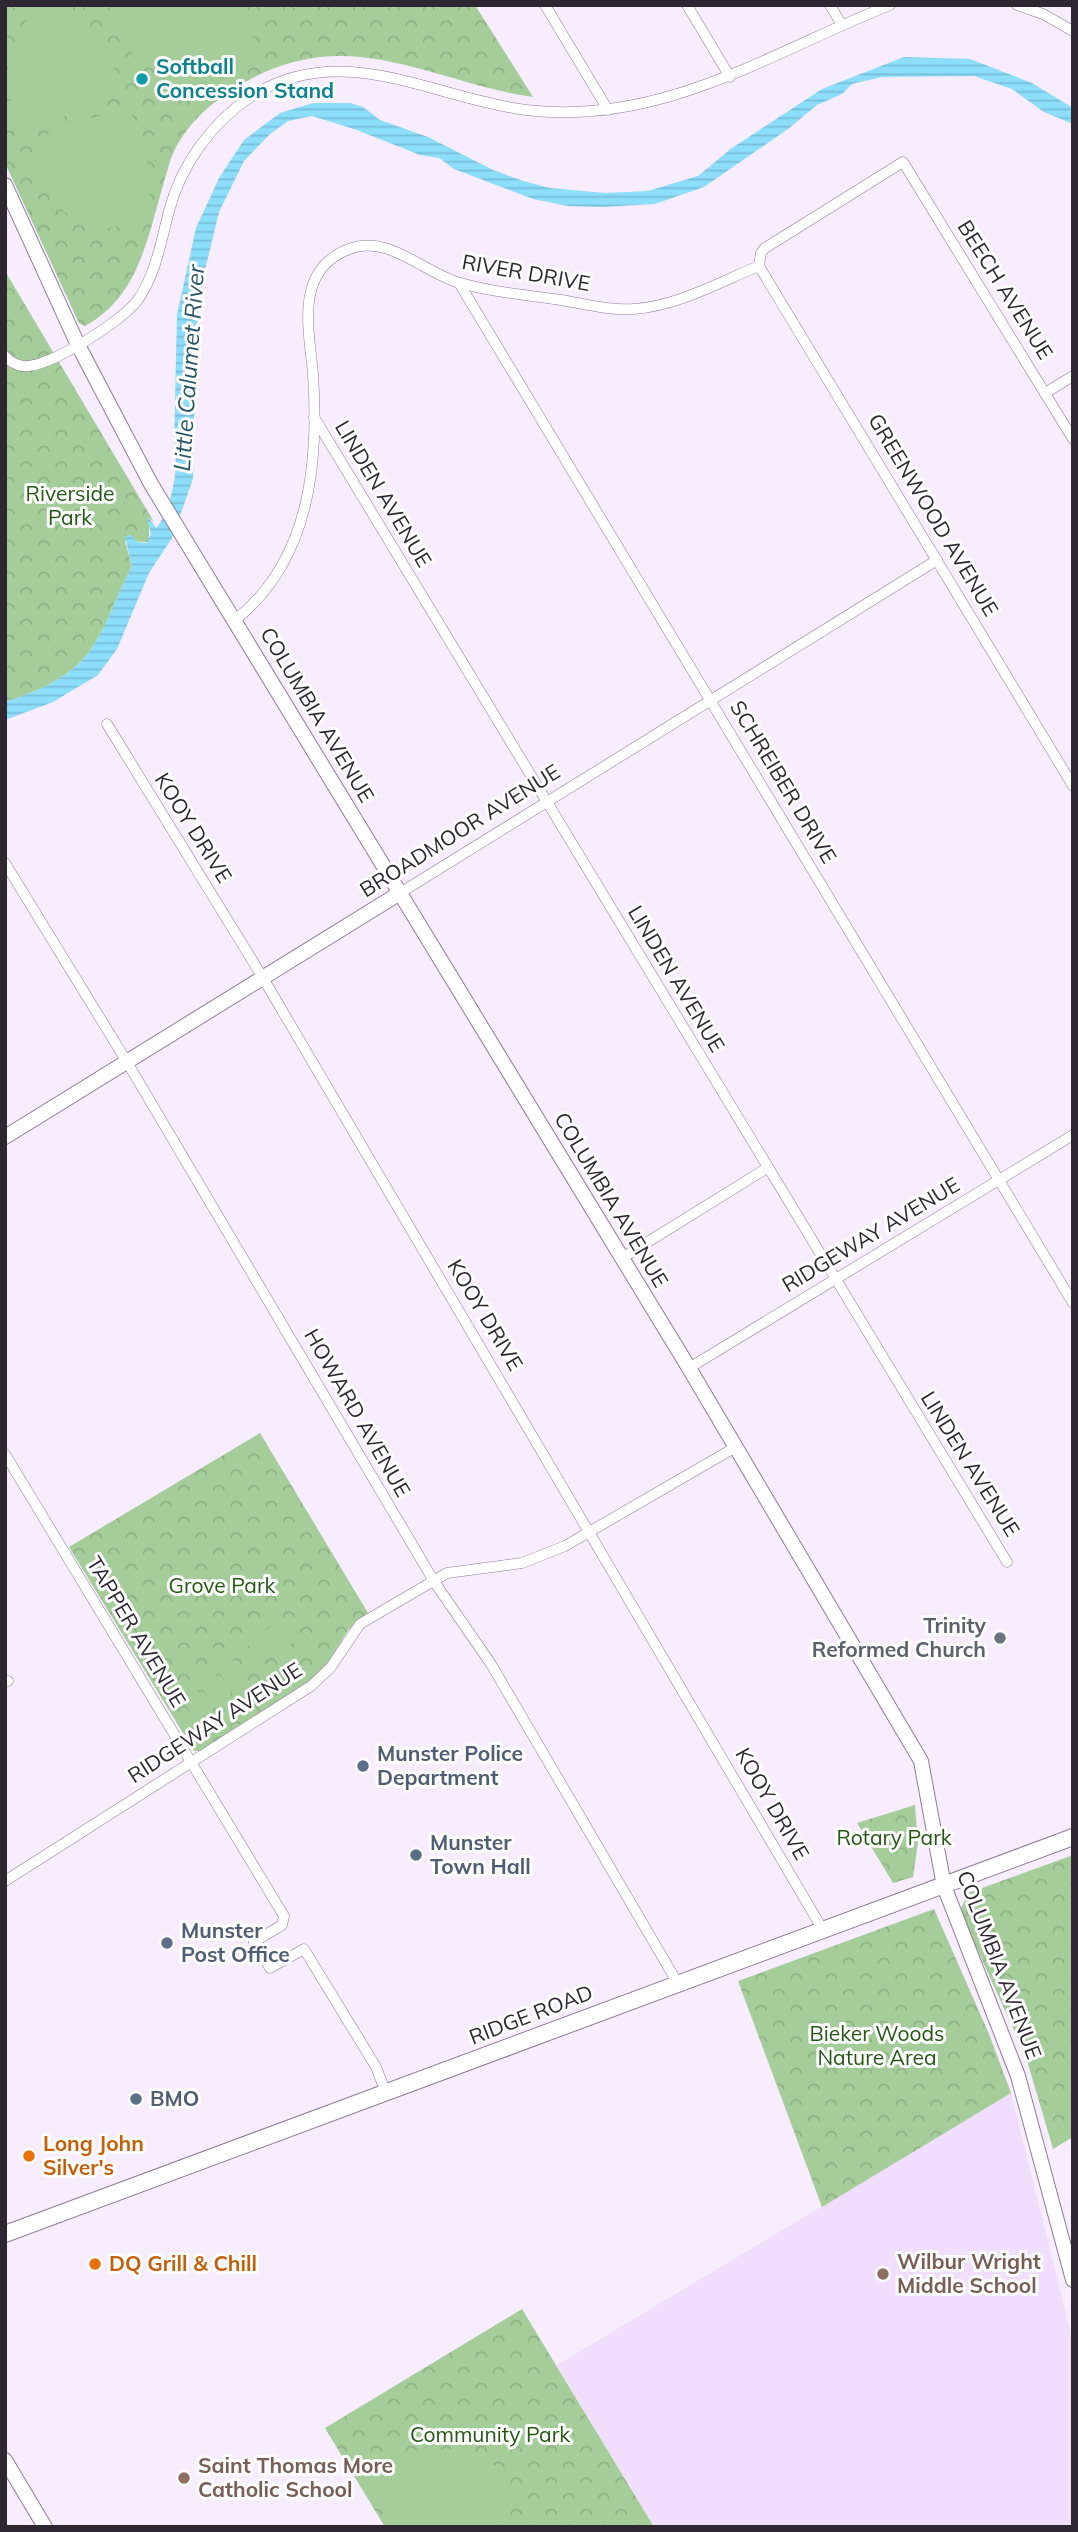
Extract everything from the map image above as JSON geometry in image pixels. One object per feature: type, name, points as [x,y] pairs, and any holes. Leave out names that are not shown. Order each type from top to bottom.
[{"type":"main road","name":"RIDGE ROAD","points":[[5,2234],[1073,1837]]},
{"type":"street","points":[[545,5],[608,110]]},
{"type":"street","points":[[687,5],[730,77]]},
{"type":"street","points":[[830,5],[842,25]]},
{"type":"street","points":[[5,356],[11,363],[26,367],[78,345],[122,318],[137,301],[156,260],[177,187],[195,153],[234,110],[270,86],[315,73],[352,71],[392,76],[508,107],[551,112],[608,110],[669,98],[730,77],[890,5]]},
{"type":"street","points":[[1017,5],[1043,14],[1073,31]]},
{"type":"street","name":"BEECH AVENUE","points":[[759,266],[761,253],[765,248],[903,162],[1073,439]]},
{"type":"street","name":"COLUMBIA AVENUE","points":[[5,185],[78,345],[151,484],[689,1368],[921,1761],[944,1886],[1018,2076],[1073,2280]]},
{"type":"street","name":"RIVER DRIVE","points":[[235,620],[251,608],[274,579],[297,537],[310,483],[314,416],[307,300],[314,279],[328,260],[350,248],[376,246],[389,249],[459,283],[632,310],[685,297],[759,266]]},
{"type":"street","name":"GREENWOOD AVENUE","points":[[759,266],[1073,786]]},
{"type":"street","name":"SCHREIBER DRIVE","points":[[459,283],[1073,1303]]},
{"type":"street","points":[[1045,393],[1073,376]]},
{"type":"street","name":"LINDEN AVENUE","points":[[314,416],[834,1280],[1007,1562]]},
{"type":"street","name":"BROADMOOR AVENUE","points":[[5,1137],[937,560]]},
{"type":"street","name":"KOOY DRIVE","points":[[107,724],[262,978],[823,1930]]},
{"type":"street","name":"HOWARD AVENUE","points":[[5,863],[127,1062],[435,1583],[491,1664],[677,1982]]},
{"type":"street","name":"RIDGEWAY AVENUE","points":[[689,1368],[1073,1135]]},
{"type":"street","points":[[622,1258],[767,1168]]},
{"type":"street","name":"RIDGEWAY AVENUE","points":[[5,1881],[311,1686],[331,1667],[360,1624],[457,1570],[522,1563],[565,1546],[734,1448]]},
{"type":"street","name":"TAPPER AVENUE","points":[[5,1454],[284,1916],[282,1925],[254,1942],[270,1968],[304,1949],[376,2067],[386,2093]]},
{"type":"street","points":[[5,2460],[45,2527]]},
{"type":"shaded area","name":"Wilbur Wright Middle School","points":[[1011,2093],[1073,2341],[1073,2527],[654,2527],[557,2365]]},
{"type":"green space","points":[[5,5],[475,5],[533,97],[484,87],[410,66],[361,57],[310,58],[274,68],[251,79],[214,103],[185,133],[172,157],[146,244],[130,282],[103,314],[85,326],[79,323],[5,163]]},
{"type":"green space","points":[[40,5],[66,5],[105,52],[112,63],[116,80],[102,96],[89,104],[23,133],[11,99],[9,66],[18,34]]},
{"type":"green space","points":[[117,5],[232,5],[259,48],[210,74],[190,79],[171,77],[154,70],[137,57],[102,15]]},
{"type":"green space","points":[[130,110],[150,172],[150,215],[107,228],[88,225],[72,218],[47,190],[32,149],[42,139],[65,126]]},
{"type":"green space","name":"Riverside Park","points":[[5,271],[154,522],[149,518],[149,542],[125,541],[132,566],[99,636],[88,653],[58,679],[5,702]]},
{"type":"green space","name":"Grove Park","points":[[260,1433],[368,1613],[348,1630],[320,1676],[201,1751],[194,1751],[69,1547]]},
{"type":"green space","points":[[284,1619],[297,1640],[260,1663],[247,1642]]},
{"type":"green space","points":[[232,1659],[251,1691],[236,1700],[217,1668]]},
{"type":"green space","points":[[213,1671],[232,1703],[217,1712],[197,1680]]},
{"type":"green space","points":[[193,1683],[212,1715],[197,1724],[178,1692]]},
{"type":"green space","name":"Rotary Park","points":[[915,1805],[918,1842],[913,1877],[893,1883],[857,1823]]},
{"type":"green space","points":[[1073,1855],[1073,2137],[1053,2149],[1026,2057],[960,1911],[968,1893]]},
{"type":"green space","name":"Bieker Woods Nature Area","points":[[934,1909],[989,2034],[1011,2093],[822,2207],[738,1981]]},
{"type":"green space","name":"Community Park","points":[[522,2309],[654,2527],[385,2527],[325,2428]]},
{"type":"green space","points":[[450,2449],[494,2465],[523,2497],[488,2527],[394,2527],[362,2475],[411,2451]]},
{"type":"water","name":"Little Calumet River","points":[[904,57],[970,59],[1032,83],[1073,108],[1073,124],[1044,112],[1012,89],[974,76],[882,77],[852,84],[842,94],[817,105],[788,129],[704,187],[655,204],[602,207],[568,206],[533,199],[454,169],[439,158],[420,155],[357,130],[312,116],[288,121],[270,134],[244,161],[219,212],[205,270],[196,331],[193,479],[172,538],[149,573],[117,649],[98,675],[53,702],[5,720],[5,702],[58,679],[88,653],[99,636],[132,566],[125,537],[130,534],[137,542],[147,543],[151,534],[147,519],[149,518],[156,528],[166,512],[176,466],[174,448],[177,315],[196,228],[219,178],[244,140],[280,113],[313,103],[350,103],[363,107],[380,120],[428,137],[493,170],[523,181],[550,188],[605,193],[648,191],[698,176],[732,148],[822,89]]},
{"type":"place","name":"Softball Concession Stand","points":[[142,79]]},
{"type":"place","name":"Trinity Reformed Church","points":[[1000,1638]]},
{"type":"place","name":"Munster Police Department","points":[[363,1766]]},
{"type":"place","name":"Munster Town Hall","points":[[416,1855]]},
{"type":"place","name":"Munster Post Office","points":[[167,1943]]},
{"type":"place","name":"BMO","points":[[136,2099]]},
{"type":"place","name":"Long John Silver's","points":[[29,2156]]},
{"type":"place","name":"DQ Grill & Chill","points":[[95,2264]]},
{"type":"place","name":"Wilbur Wright Middle School","points":[[883,2274]]},
{"type":"place","name":"Saint Thomas More Catholic School","points":[[184,2478]]}]
